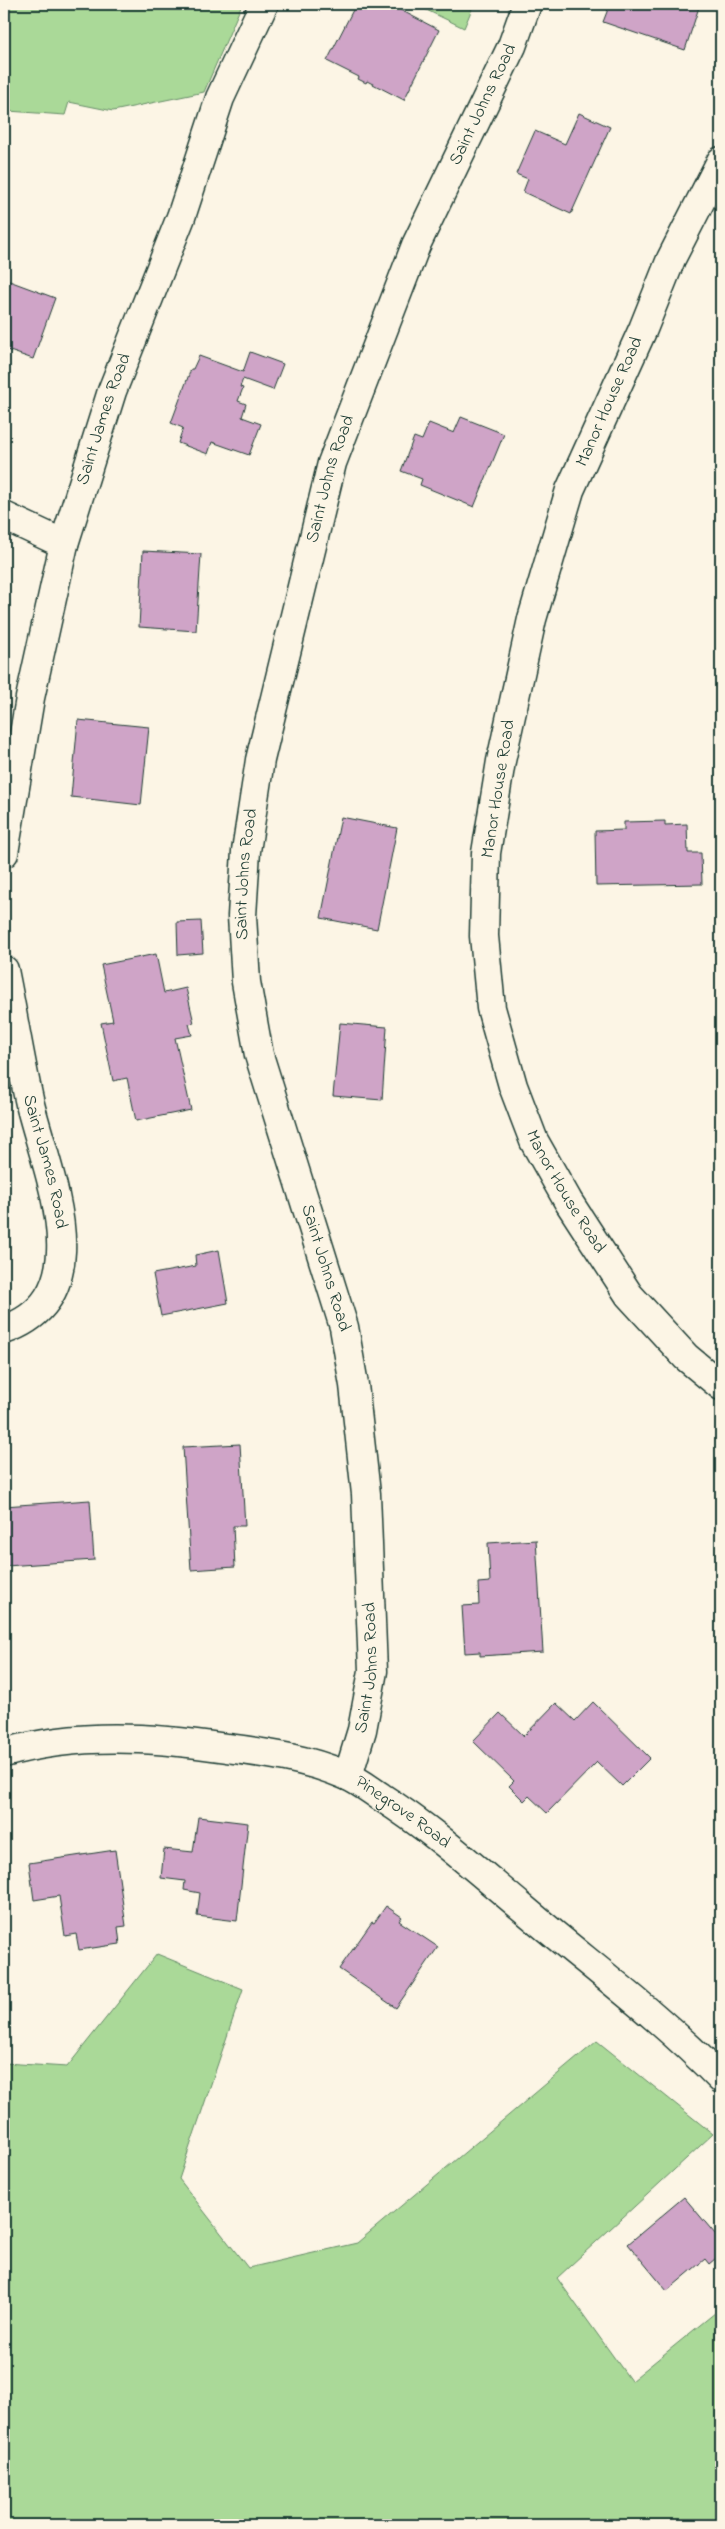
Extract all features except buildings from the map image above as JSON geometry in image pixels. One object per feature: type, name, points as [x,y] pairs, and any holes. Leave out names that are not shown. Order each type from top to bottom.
[{"type":"street","name":"Saint James Road","points":[[4,853],[30,698],[64,544],[112,391],[181,217],[220,98],[264,4]]},
{"type":"street","name":"Saint Johns Road","points":[[348,1776],[362,1730],[373,1671],[366,1494],[354,1384],[344,1327],[259,1055],[246,982],[242,916],[246,851],[260,760],[332,463],[416,245],[512,46],[527,4]]},
{"type":"street","name":"Manor House Road","points":[[721,160],[671,259],[643,329],[570,490],[532,619],[501,761],[486,853],[484,936],[492,1008],[513,1086],[534,1141],[568,1201],[628,1295],[686,1357],[721,1386]]},
{"type":"street","points":[[4,516],[64,544]]},
{"type":"street","name":"Saint James Road","points":[[4,970],[30,1103],[58,1208],[63,1242],[59,1270],[50,1293],[32,1313],[4,1330]]},
{"type":"street","name":"Pinegrove Road","points":[[4,1753],[43,1744],[74,1741],[138,1738],[170,1740],[254,1751],[302,1761],[348,1776],[405,1812],[446,1843],[630,1995],[700,2057],[721,2079]]},
{"type":"green space","points":[[4,4],[242,4],[204,92],[113,111],[69,102],[65,115],[8,111],[4,114]]},
{"type":"green space","points":[[414,4],[474,4],[464,28]]},
{"type":"green space","points":[[157,1954],[243,1989],[179,2179],[248,2268],[357,2243],[597,2041],[713,2134],[557,2278],[631,2381],[721,2308],[721,2523],[719,2525],[4,2525],[4,2063],[67,2067]]}]
